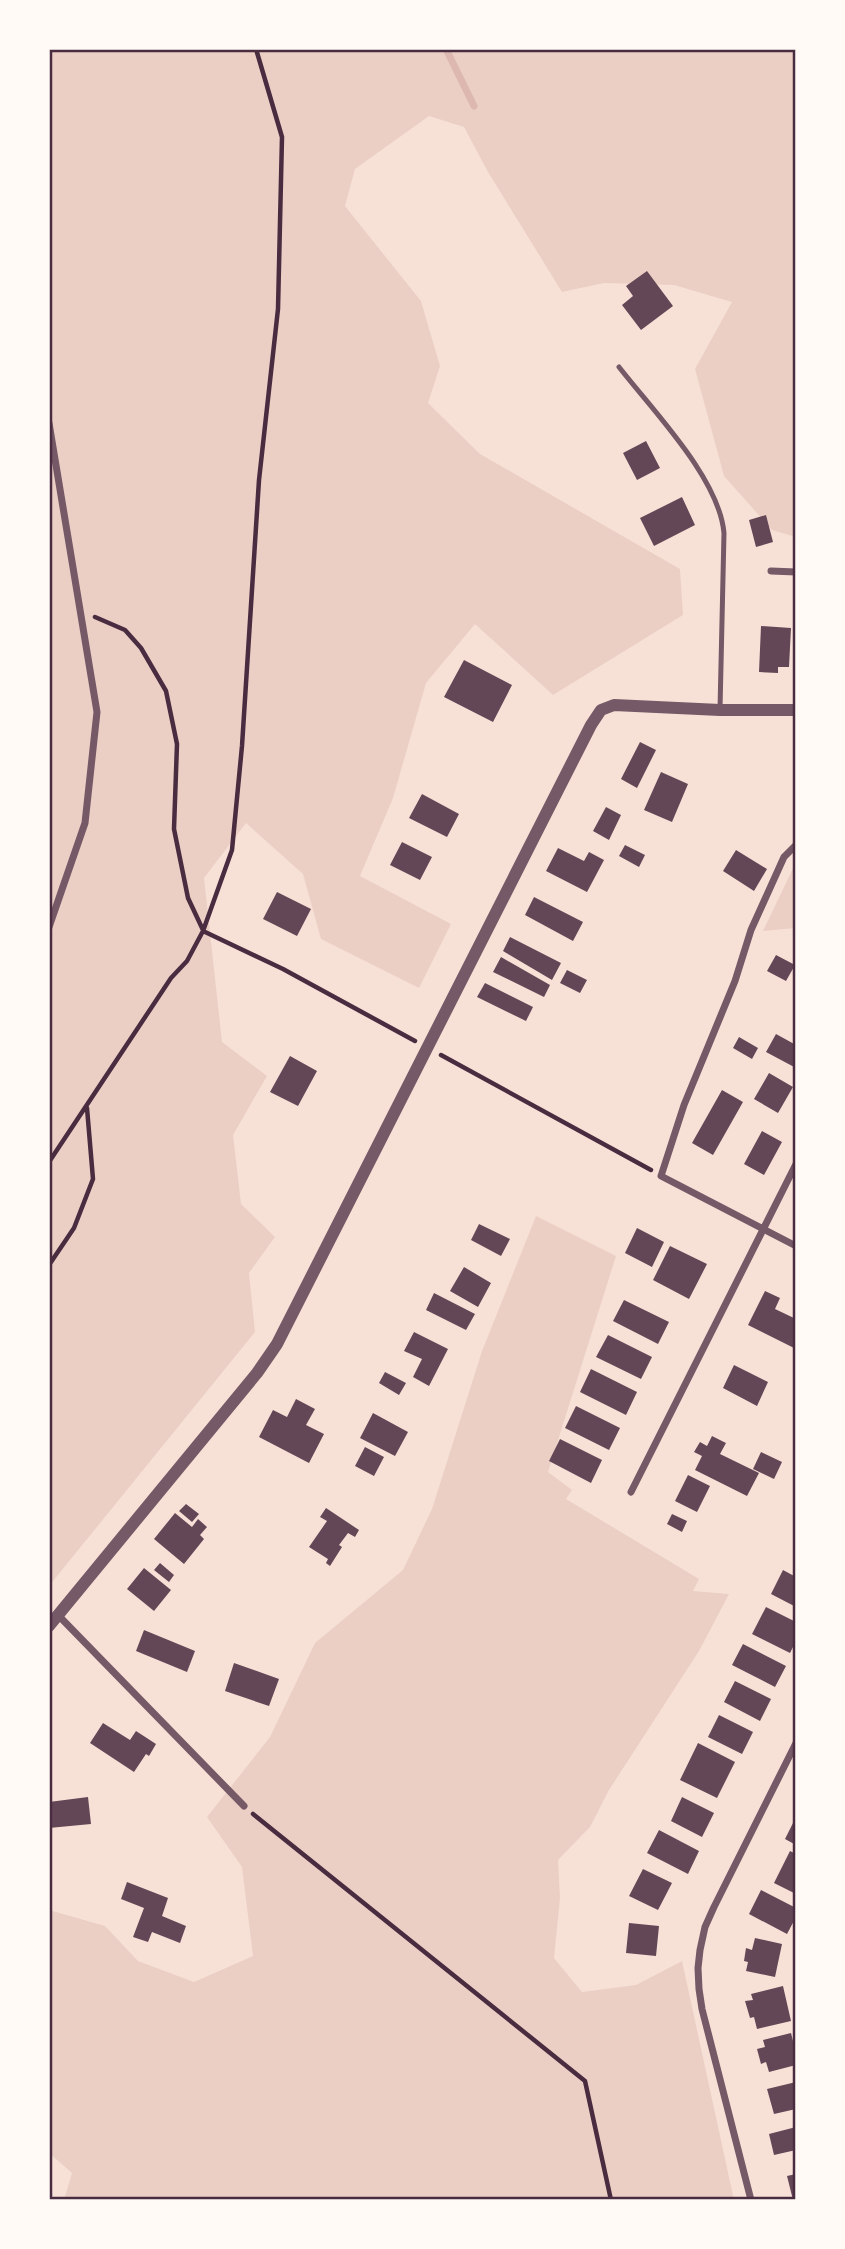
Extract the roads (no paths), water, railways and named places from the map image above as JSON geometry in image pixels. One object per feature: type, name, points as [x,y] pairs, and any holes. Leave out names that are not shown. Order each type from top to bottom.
[{"type":"street","points":[[49,423],[97,712],[85,823],[49,927]]},
{"type":"street","points":[[771,570],[796,572]]},
{"type":"street","points":[[49,1626],[272,1353],[584,737],[601,710],[614,705],[796,710]]},
{"type":"street","points":[[796,845],[783,858],[751,930],[735,981],[684,1105],[661,1176],[796,1246]]},
{"type":"street","points":[[631,1492],[796,1164]]},
{"type":"street","points":[[58,1615],[244,1806]]},
{"type":"street","points":[[751,2200],[702,2009],[698,1968],[709,1917],[796,1743]]},
{"type":"lane","points":[[619,368],[699,469],[714,493],[722,516],[724,533],[720,710]]},
{"type":"waterway","points":[[446,49],[474,106]]}]
